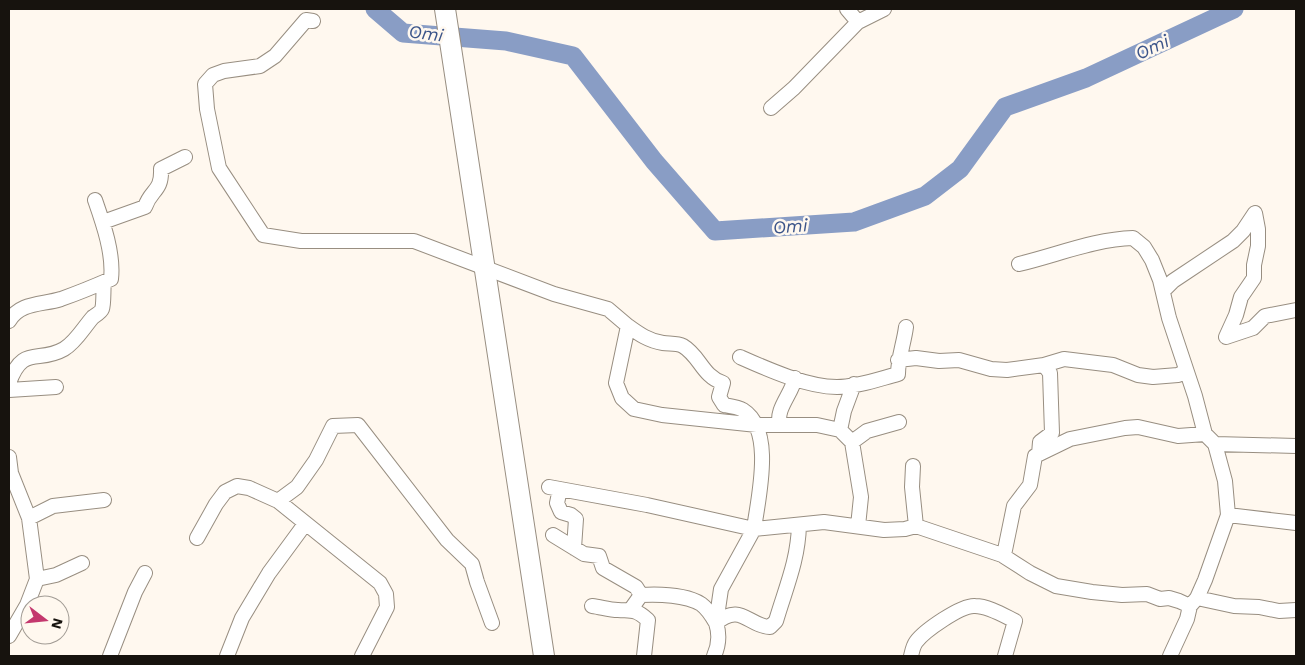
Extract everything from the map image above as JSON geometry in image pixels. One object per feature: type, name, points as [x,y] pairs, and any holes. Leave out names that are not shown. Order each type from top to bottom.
[{"type":"highway","points":[[445,9],[544,656]]},
{"type":"street","points":[[847,9],[858,22]]},
{"type":"street","points":[[771,108],[794,88],[858,22],[884,9]]},
{"type":"street","points":[[313,21],[306,20],[275,56],[260,66],[224,70],[213,75],[205,84],[207,109],[219,168],[264,235],[301,241],[414,241],[554,294],[608,309],[643,338],[681,345],[693,354],[713,379],[723,383],[719,396],[724,404],[743,410],[757,425],[763,464],[754,529],[721,589],[716,623]]},
{"type":"street","points":[[103,222],[145,207],[148,198],[159,188],[161,169],[185,157]]},
{"type":"street","points":[[9,321],[12,315],[29,305],[58,300],[112,279],[113,265],[103,222],[95,200]]},
{"type":"street","points":[[1163,291],[1173,281],[1233,241],[1243,231],[1255,213],[1258,229],[1258,246],[1254,265],[1254,278],[1241,297],[1236,316],[1226,337],[1253,328],[1265,316],[1296,310]]},
{"type":"street","points":[[1019,264],[1124,238],[1133,238],[1144,247],[1152,260],[1163,291],[1169,318],[1186,372],[1225,481],[1228,515],[1187,619],[1170,656]]},
{"type":"street","points":[[9,383],[20,363],[31,355],[41,356],[55,352],[64,349],[72,342],[102,309],[104,282]]},
{"type":"street","points":[[628,326],[616,383],[622,398],[634,409],[662,415],[757,425],[817,426],[840,430],[852,442],[861,497],[858,526]]},
{"type":"street","points":[[740,356],[779,374],[837,387],[898,374],[898,360],[903,347],[906,327]]},
{"type":"street","points":[[898,360],[916,358],[960,360],[991,369],[1007,370],[1044,365],[1064,359],[1113,365],[1138,375],[1153,377],[1178,375],[1186,372]]},
{"type":"street","points":[[1039,454],[1040,442],[1052,433],[1050,373],[1044,365]]},
{"type":"street","points":[[780,425],[778,418],[783,405],[793,389],[795,378]]},
{"type":"street","points":[[840,430],[844,411],[854,384]]},
{"type":"street","points":[[9,390],[56,387]]},
{"type":"street","points":[[852,442],[867,431],[899,422]]},
{"type":"street","points":[[278,501],[297,487],[316,460],[333,426],[358,424],[447,540],[472,564],[476,582],[492,623]]},
{"type":"street","points":[[1002,554],[1005,550],[1014,506],[1030,485],[1035,456],[1070,439],[1126,428],[1138,428],[1178,436],[1296,446]]},
{"type":"street","points":[[9,457],[10,473],[29,518],[37,579],[27,606],[9,636]]},
{"type":"street","points":[[913,466],[912,487],[916,526]]},
{"type":"street","points":[[197,538],[225,492],[237,486],[249,488],[278,501],[380,583],[386,594],[387,607],[362,656]]},
{"type":"street","points":[[574,548],[576,519],[571,515],[561,512],[557,503],[555,488],[647,505],[754,529],[824,522],[884,530],[905,529],[916,526],[1002,554],[1030,573],[1056,586],[1122,595],[1147,594],[1160,599],[1169,598],[1193,602],[1259,607],[1279,611],[1296,610]]},
{"type":"street","points":[[29,518],[54,506],[104,500]]},
{"type":"street","points":[[1228,515],[1296,523]]},
{"type":"street","points":[[227,656],[242,618],[269,573],[305,524]]},
{"type":"street","points":[[716,623],[730,614],[752,620],[763,627],[770,627],[776,621],[799,545],[799,524]]},
{"type":"street","points":[[553,535],[584,554],[598,556],[603,568],[636,586],[641,595]]},
{"type":"street","points":[[37,579],[56,575],[82,563]]},
{"type":"street","points":[[110,656],[124,624],[134,592],[145,573]]},
{"type":"street","points":[[641,595],[661,594],[701,604],[711,613],[719,632],[714,656]]},
{"type":"street","points":[[631,609],[641,595]]},
{"type":"street","points":[[592,606],[616,610],[631,609],[640,613],[648,620],[644,656]]},
{"type":"street","points":[[910,656],[915,643],[923,634],[958,611],[974,606],[992,610],[1015,621],[1005,656]]},
{"type":"waterway","name":"Omi","points":[[375,9],[403,33],[506,41],[573,56],[654,161],[715,231],[854,222],[925,196],[960,169],[1005,107],[1086,78],[1234,9]]},
{"type":"waterway","name":"Omi","points":[[1218,15],[1222,9]]}]
